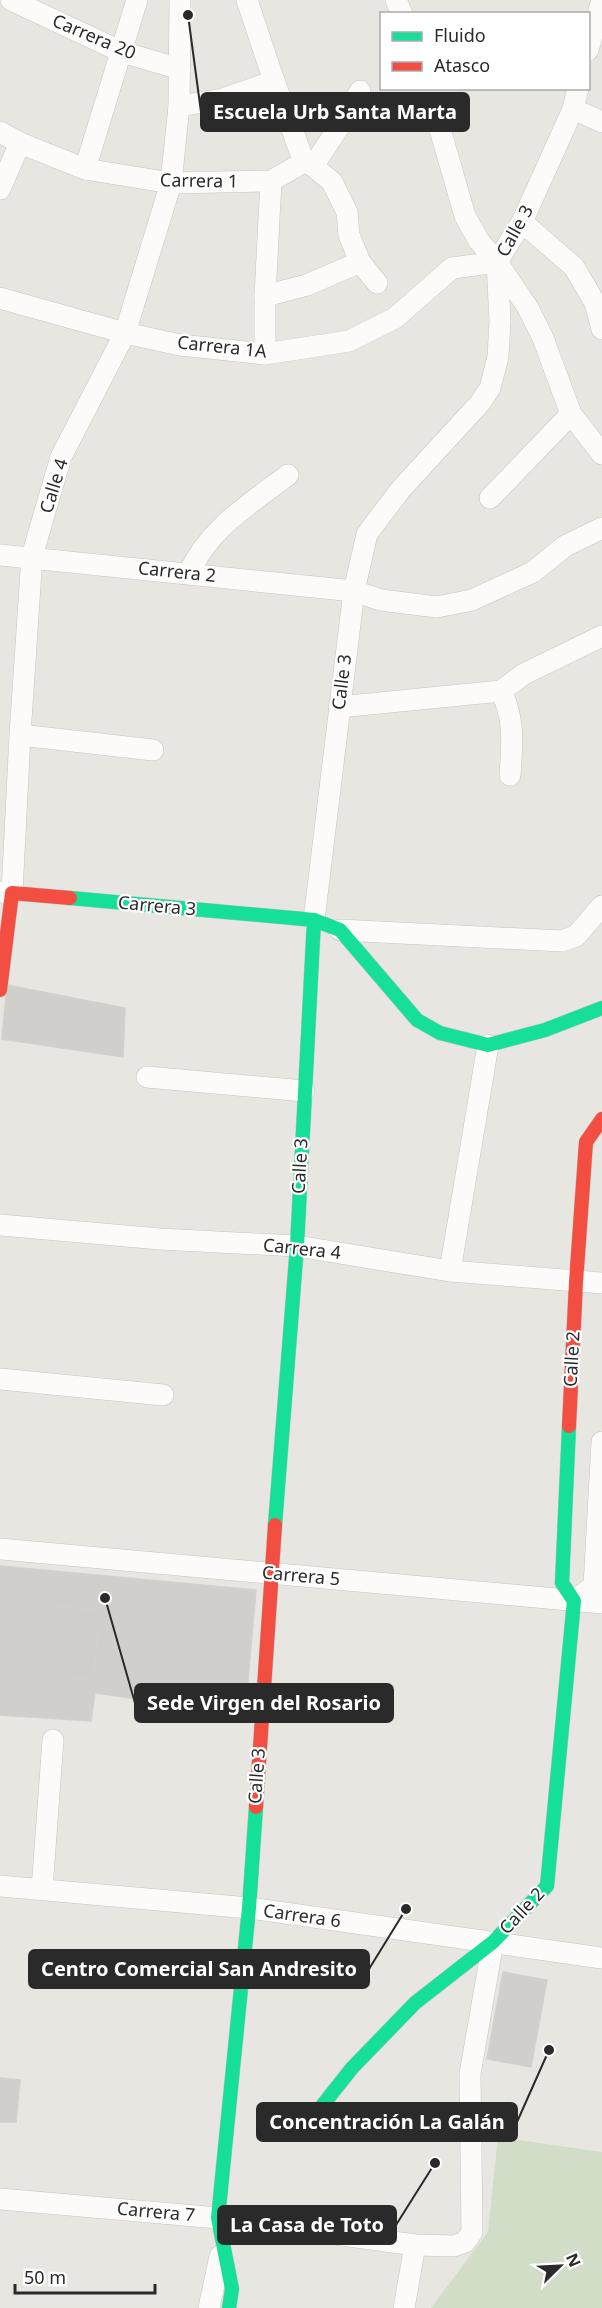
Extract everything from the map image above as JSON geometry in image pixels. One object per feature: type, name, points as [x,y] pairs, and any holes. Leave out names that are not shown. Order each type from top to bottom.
[{"type":"main road","name":"Carrera 3","points":[[6,893],[314,920],[340,930]]},
{"type":"main road","name":"Calle 4","points":[[0,990],[6,893]]},
{"type":"main road","name":"Calle 3","points":[[229,2308],[232,2289],[219,2218],[249,1908],[271,1573],[297,1246],[314,920]]},
{"type":"main road","points":[[340,930],[417,1020],[440,1033],[488,1045],[545,1030],[602,1008]]},
{"type":"main road","name":"Calle 2","points":[[493,1942],[547,1886],[574,1601],[562,1583],[576,1282],[586,1142],[602,1119]]},
{"type":"main road","points":[[314,2116],[352,2067],[415,2003],[493,1942]]},
{"type":"street","name":"Carrera 20","points":[[11,0],[122,52],[180,69]]},
{"type":"street","points":[[85,169],[137,0]]},
{"type":"street","name":"Calle 4","points":[[6,893],[33,556],[61,457],[125,333],[171,183],[179,106],[180,0]]},
{"type":"street","points":[[247,0],[273,81],[308,164],[332,182],[347,213],[349,236],[360,262],[377,283]]},
{"type":"street","points":[[590,43],[602,0]]},
{"type":"street","points":[[179,106],[223,99],[273,81]]},
{"type":"street","name":"Calle 3","points":[[314,920],[354,591],[367,534],[386,507],[480,403],[490,388],[498,357],[500,330],[497,262],[522,222],[573,109],[578,90]]},
{"type":"street","name":"Carrera 1","points":[[0,132],[20,143],[85,169],[171,183],[271,181],[308,164],[345,118],[360,91]]},
{"type":"street","points":[[573,109],[602,122]]},
{"type":"street","points":[[439,126],[465,216],[479,241],[497,262],[528,308],[543,338],[571,414],[602,454]]},
{"type":"street","points":[[0,189],[20,143]]},
{"type":"street","points":[[265,354],[271,181]]},
{"type":"street","points":[[522,222],[574,267],[595,303],[602,329]]},
{"type":"street","points":[[266,296],[307,285],[360,262]]},
{"type":"street","name":"Carrera 1A","points":[[0,298],[125,333],[180,345],[265,354],[349,341],[395,318],[452,268],[497,262]]},
{"type":"street","points":[[490,498],[571,414]]},
{"type":"street","points":[[189,573],[197,555],[224,522],[288,475]]},
{"type":"street","name":"Carrera 2","points":[[0,555],[33,556],[354,591],[381,600],[437,607],[472,600],[533,573],[565,546],[602,528]]},
{"type":"street","points":[[339,707],[501,691],[524,674],[602,636]]},
{"type":"street","points":[[501,691],[510,714],[513,738],[510,776]]},
{"type":"street","points":[[20,735],[153,750]]},
{"type":"street","points":[[340,930],[562,941],[576,936],[602,906]]},
{"type":"street","points":[[450,1271],[488,1045]]},
{"type":"street","points":[[147,1077],[304,1091]]},
{"type":"street","name":"Carrera 4","points":[[0,1225],[160,1239],[297,1246],[450,1271],[602,1283]]},
{"type":"street","points":[[0,1379],[163,1395]]},
{"type":"street","points":[[574,1601],[594,1586],[602,1442]]},
{"type":"street","points":[[566,1485],[601,1487]]},
{"type":"street","name":"Carrera 5","points":[[0,1549],[602,1604]]},
{"type":"street","points":[[42,1889],[53,1740]]},
{"type":"street","name":"Carrera 6","points":[[0,1886],[249,1908],[602,1958]]},
{"type":"street","name":"Calle 2","points":[[454,2246],[465,2242],[472,2232],[470,2074],[493,1942]]},
{"type":"street","name":"Carrera 7","points":[[0,2199],[219,2218],[415,2245],[454,2246]]},
{"type":"street","points":[[209,2308],[223,2242]]},
{"type":"street","points":[[404,2308],[415,2245]]},
{"type":"green space","points":[[498,2137],[602,2152],[602,2308],[431,2308],[488,2232]]},
{"type":"building","points":[[7,985],[125,1008],[123,1057],[2,1039]]},
{"type":"building","points":[[0,1566],[256,1590],[245,1714],[95,1693],[91,1721],[0,1715]]},
{"type":"building","points":[[0,1602],[99,1610],[94,1680],[0,1673]]},
{"type":"building","points":[[503,1972],[547,1980],[531,2067],[487,2059]]},
{"type":"building","points":[[0,2078],[20,2080],[16,2122],[0,2122]]},
{"type":"traffic: fast","points":[[70,898],[314,920],[340,930],[417,1020],[440,1033],[488,1045],[545,1030],[602,1008]]},
{"type":"traffic: fast","points":[[275,1525],[297,1246],[314,920]]},
{"type":"traffic: fast","points":[[314,2116],[352,2068],[415,2003],[493,1942],[547,1886],[574,1601],[562,1583],[569,1426]]},
{"type":"traffic: fast","points":[[229,2308],[232,2289],[218,2218],[249,1908],[256,1807]]},
{"type":"traffic: jam","points":[[0,990],[12,893],[70,898]]},
{"type":"traffic: jam","points":[[569,1426],[586,1142],[602,1119]]},
{"type":"traffic: jam","points":[[256,1807],[275,1525]]},
{"type":"place","name":"Escuela Urb Santa Marta","points":[[188,15]]},
{"type":"place","name":"Sede Virgen del Rosario","points":[[105,1598]]},
{"type":"place","name":"Centro Comercial San Andresito","points":[[406,1909]]},
{"type":"place","name":"Concentración La Galán","points":[[549,2050]]},
{"type":"place","name":"La Casa de Toto","points":[[435,2163]]}]
